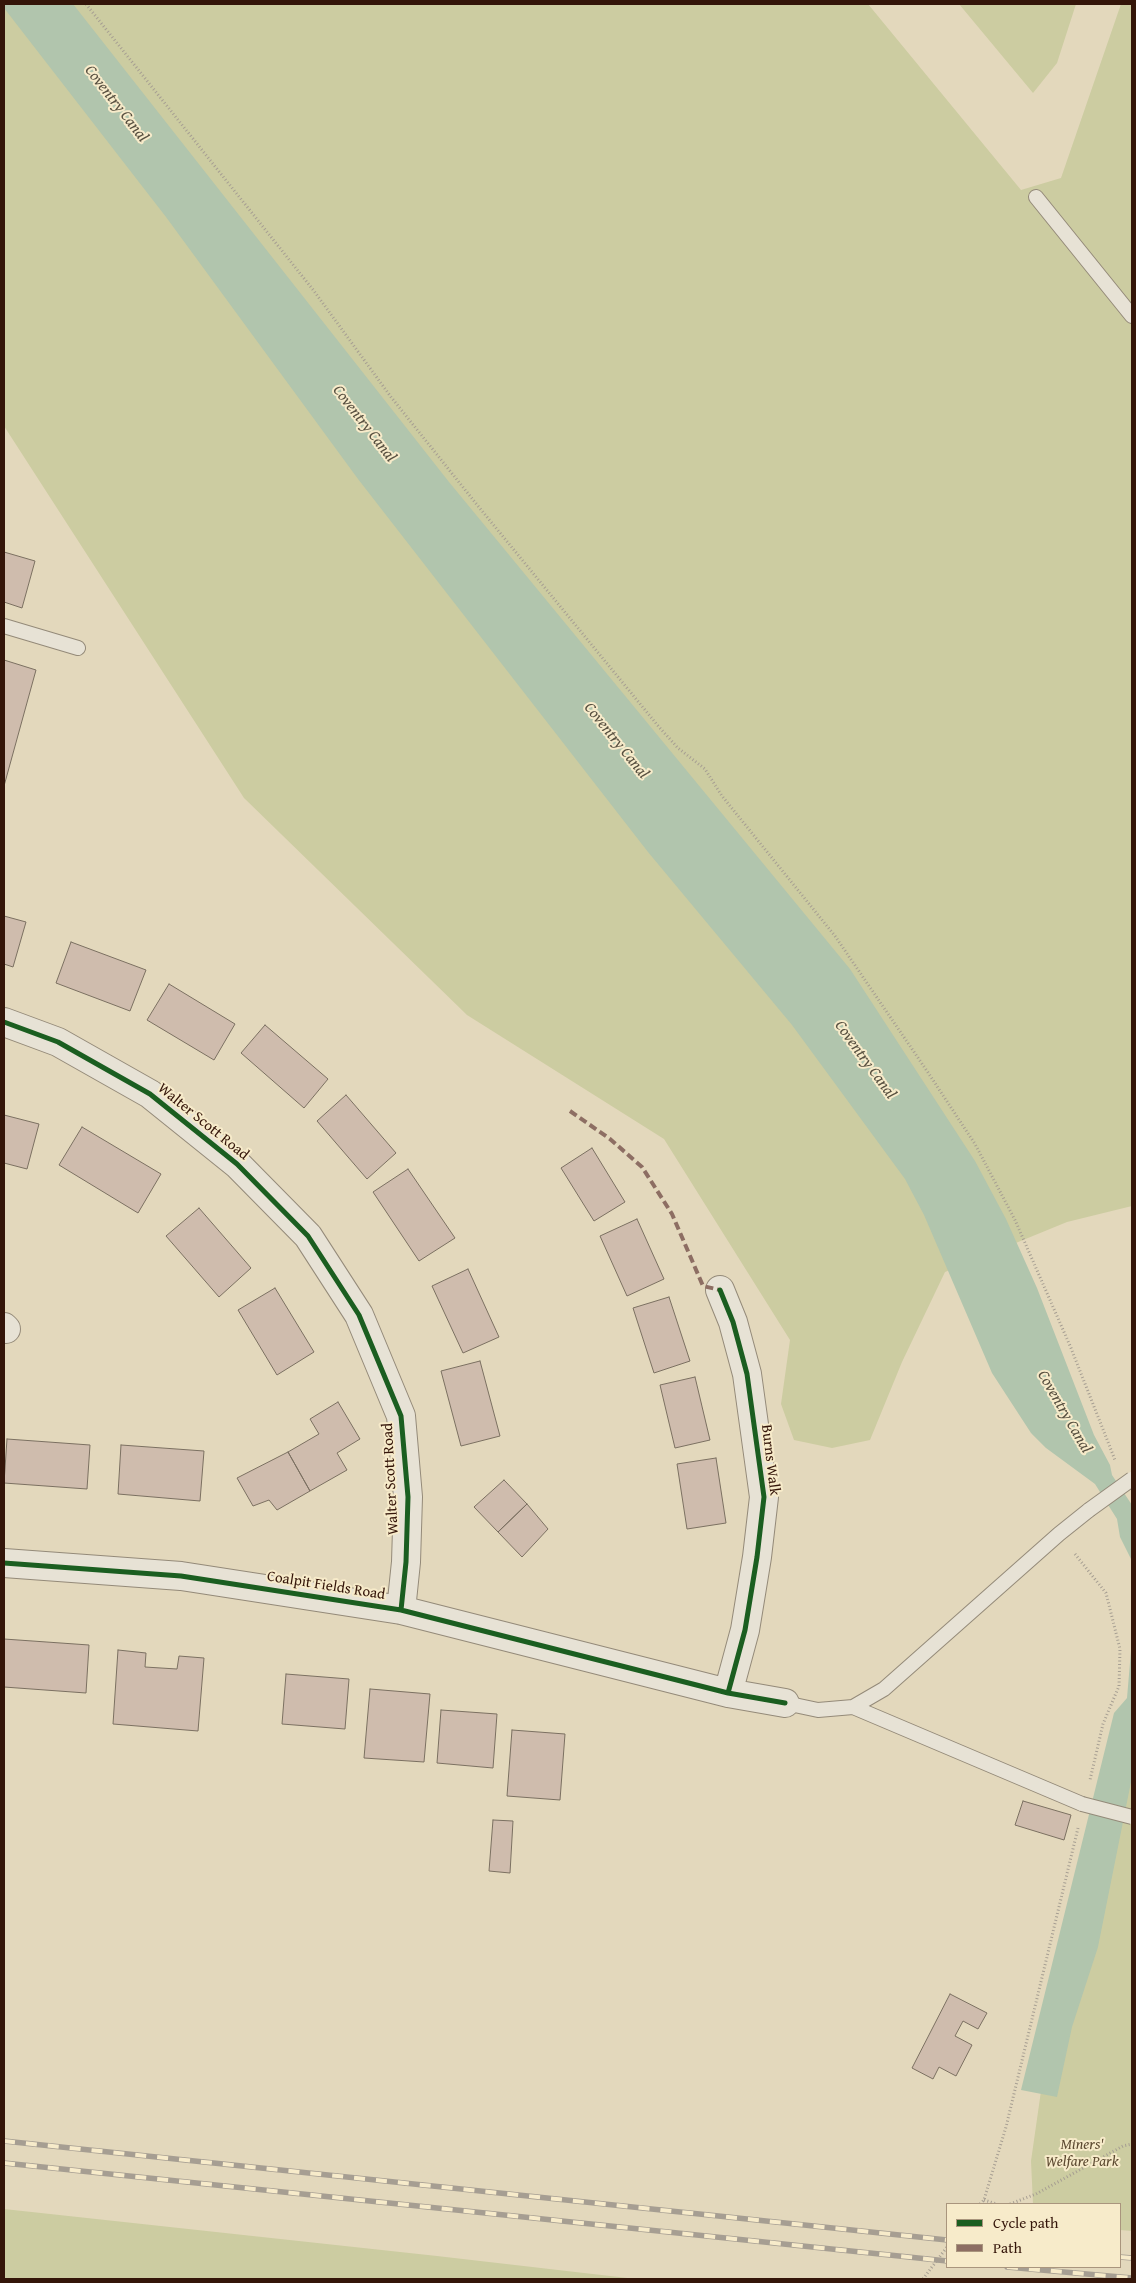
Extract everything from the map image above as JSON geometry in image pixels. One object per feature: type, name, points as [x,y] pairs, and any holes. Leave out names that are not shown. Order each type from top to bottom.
[{"type":"street","name":"Walter Scott Road","points":[[4,1022],[58,1042],[150,1094],[237,1164],[308,1236],[359,1315],[401,1416],[408,1497],[406,1562],[401,1610]]},
{"type":"street","name":"Burns Walk","points":[[720,1290],[733,1322],[747,1374],[764,1497],[757,1557],[745,1630],[728,1693]]},
{"type":"street","name":"Coalpit Fields Road","points":[[4,1563],[181,1576],[401,1610],[728,1693],[785,1703]]},
{"type":"lane","points":[[1036,197],[1132,316]]},
{"type":"lane","points":[[4,626],[78,648]]},
{"type":"lane","points":[[785,1703],[818,1710],[853,1707],[884,1689],[1059,1534],[1132,1479]]},
{"type":"lane","points":[[853,1707],[1082,1804],[1132,1817]]},
{"type":"path","points":[[86,4],[314,291],[391,397],[478,506],[659,727],[678,748],[705,769],[722,796],[834,936],[927,1070],[975,1144],[1015,1220],[1070,1348],[1117,1466]]},
{"type":"path","points":[[1059,1534],[1106,1594],[1120,1649],[1119,1686],[1103,1724],[1088,1788]]},
{"type":"path","points":[[981,2203],[984,2200],[1006,2127],[1079,1825]]},
{"type":"path","points":[[1013,2203],[1036,2194],[1123,2146],[1132,2144]]},
{"type":"path","points":[[984,2200],[994,2203]]},
{"type":"path","points":[[923,2279],[946,2248]]},
{"type":"green space","points":[[4,4],[868,4],[1021,190],[1061,178],[1121,4],[1132,4],[1132,1206],[1067,1222],[945,1272],[902,1362],[870,1440],[832,1448],[794,1440],[781,1404],[790,1340],[664,1139],[467,1015],[244,798],[4,426]]},
{"type":"green space","points":[[959,4],[1076,4],[1057,63],[1033,93]]},
{"type":"green space","name":"Miners' Welfare Park","points":[[1132,1719],[1132,2231],[1121,2230],[1121,2203],[1033,2203],[1031,2161],[1041,2091]]},
{"type":"green space","points":[[4,2209],[437,2256],[636,2279],[4,2279]]},
{"type":"water","name":"Coventry Canal","points":[[4,4],[73,4],[449,482],[850,969],[975,1161],[1006,1219],[1037,1288],[1094,1435],[1110,1465],[1112,1475],[1132,1505],[1132,1561],[1120,1537],[1117,1519],[1095,1484],[1046,1448],[1031,1433],[992,1373],[924,1215],[905,1179],[792,1025],[648,852],[358,479],[166,217],[4,8]]},
{"type":"water","points":[[1132,1639],[1132,1777],[1098,1947],[1072,2027],[1057,2097],[1021,2090],[1114,1713],[1127,1698]]},
{"type":"building","points":[[4,552],[35,561],[22,608],[4,602]]},
{"type":"building","points":[[4,660],[36,670],[4,786]]},
{"type":"building","points":[[4,916],[26,922],[13,967],[4,964]]},
{"type":"building","points":[[71,942],[146,970],[130,1011],[56,983]]},
{"type":"building","points":[[169,984],[235,1024],[214,1060],[147,1020]]},
{"type":"building","points":[[265,1025],[328,1079],[304,1108],[241,1053]]},
{"type":"building","points":[[346,1095],[396,1153],[367,1179],[317,1121]]},
{"type":"building","points":[[4,1115],[39,1124],[27,1169],[4,1163]]},
{"type":"building","points":[[82,1127],[161,1174],[138,1213],[59,1165]]},
{"type":"building","points":[[592,1148],[625,1202],[594,1221],[561,1168]]},
{"type":"building","points":[[408,1169],[455,1238],[419,1261],[373,1192]]},
{"type":"building","points":[[199,1208],[251,1268],[219,1297],[166,1236]]},
{"type":"building","points":[[637,1219],[664,1279],[627,1296],[600,1236]]},
{"type":"building","points":[[468,1269],[499,1337],[463,1353],[432,1286]]},
{"type":"building","points":[[275,1288],[314,1352],[277,1375],[238,1310]]},
{"type":"building","points":[[669,1297],[690,1361],[654,1373],[633,1308]]},
{"type":"building","points":[[480,1361],[500,1436],[461,1446],[441,1371]]},
{"type":"building","points":[[695,1377],[710,1440],[675,1448],[660,1385]]},
{"type":"building","points":[[338,1402],[360,1439],[337,1453],[347,1470],[310,1491],[288,1452],[319,1434],[310,1419]]},
{"type":"building","points":[[7,1439],[90,1445],[87,1489],[4,1483]]},
{"type":"building","points":[[121,1445],[204,1451],[200,1501],[118,1494]]},
{"type":"building","points":[[288,1452],[310,1491],[277,1510],[269,1500],[253,1506],[237,1478]]},
{"type":"building","points":[[716,1458],[726,1523],[687,1529],[677,1464]]},
{"type":"building","points":[[504,1480],[527,1504],[498,1532],[474,1507]]},
{"type":"building","points":[[527,1504],[548,1529],[522,1557],[498,1532]]},
{"type":"building","points":[[4,1639],[89,1645],[86,1693],[4,1687]]},
{"type":"building","points":[[118,1650],[146,1653],[145,1667],[177,1669],[179,1656],[204,1658],[198,1731],[113,1724]]},
{"type":"building","points":[[286,1674],[349,1679],[345,1729],[282,1724]]},
{"type":"building","points":[[370,1689],[430,1694],[424,1762],[364,1758]]},
{"type":"building","points":[[441,1710],[497,1714],[493,1768],[437,1763]]},
{"type":"building","points":[[512,1730],[565,1734],[560,1800],[507,1796]]},
{"type":"building","points":[[1023,1801],[1071,1815],[1064,1840],[1015,1825]]},
{"type":"building","points":[[493,1820],[513,1821],[510,1873],[489,1871]]},
{"type":"building","points":[[950,1994],[987,2013],[978,2029],[963,2021],[955,2036],[972,2045],[956,2076],[939,2067],[933,2079],[912,2068]]},
{"type":"railway","points":[[4,2141],[946,2240]]},
{"type":"railway","points":[[4,2163],[946,2261]]},
{"type":"railway","points":[[1121,2257],[1132,2258]]},
{"type":"railway","points":[[1018,2268],[1132,2278]]},
{"type":"marked path","points":[[570,1111],[610,1139],[642,1167],[672,1214],[703,1286],[720,1290]]},
{"type":"cycle path","points":[[4,1022],[58,1042],[150,1094],[237,1164],[308,1236],[359,1315],[401,1416],[408,1497],[406,1562],[401,1610]]},
{"type":"cycle path","points":[[720,1290],[733,1322],[747,1374],[764,1497],[757,1557],[745,1630],[728,1693]]},
{"type":"cycle path","points":[[4,1563],[181,1576],[401,1610],[728,1693],[785,1703]]}]
